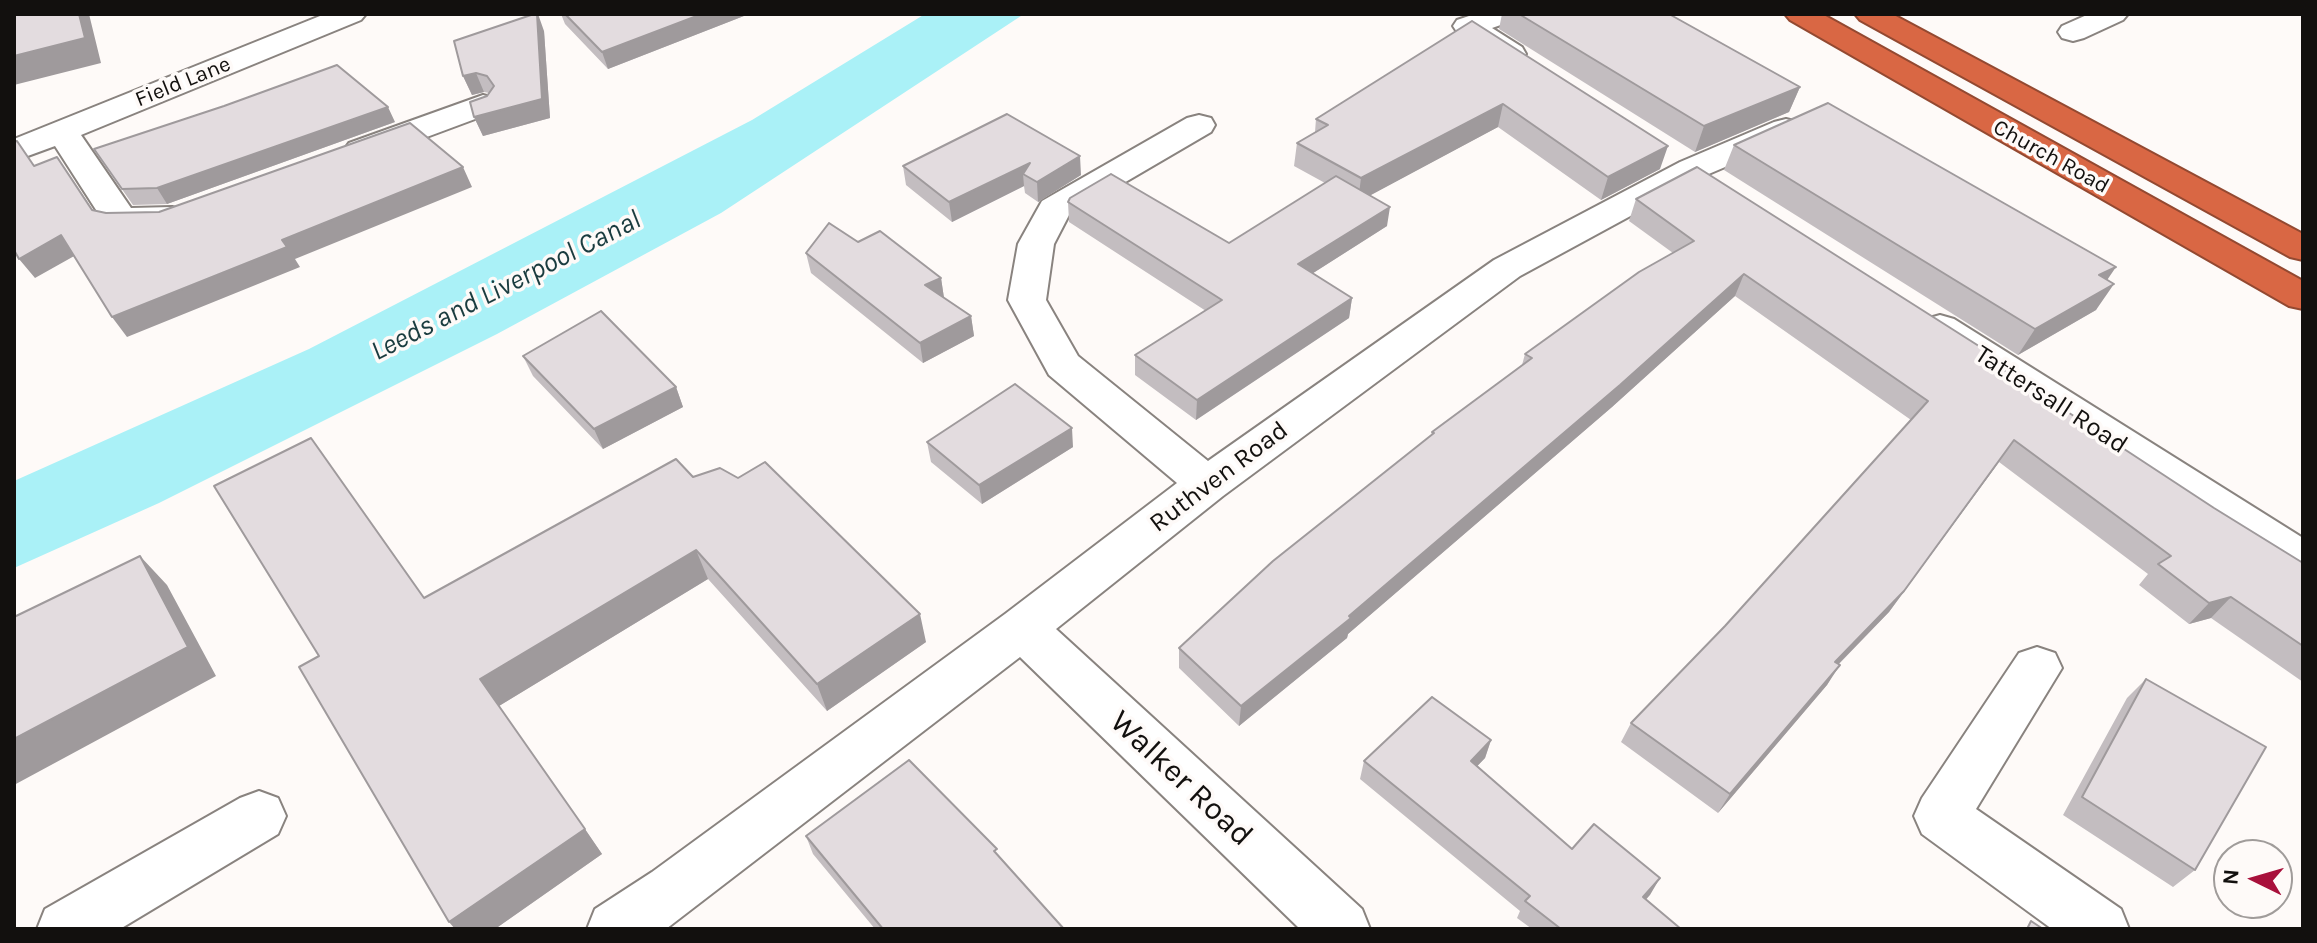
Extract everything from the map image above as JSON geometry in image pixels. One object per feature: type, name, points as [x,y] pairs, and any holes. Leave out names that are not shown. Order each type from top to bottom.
[{"type":"highway","name":"Church Road","points":[[1800,14],[2303,297]]},
{"type":"highway","name":"Church Road","points":[[1870,14],[2303,249]]},
{"type":"street","name":"Field Lane","points":[[14,151],[351,14]]},
{"type":"street","points":[[1505,14],[1468,26],[1534,68]]},
{"type":"street","points":[[2073,32],[2113,14]]},
{"type":"street","points":[[335,159],[483,105]]},
{"type":"street","name":"Ruthven Road","points":[[616,929],[672,891],[1022,628],[1207,484],[1507,268],[1692,169],[1802,122]]},
{"type":"street","points":[[1199,125],[1055,209],[1036,244],[1027,300],[1063,365],[1207,484]]},
{"type":"street","points":[[62,131],[120,219],[172,218],[202,207]]},
{"type":"street","points":[[1652,144],[1732,195]]},
{"type":"street","name":"Tattersall Road","points":[[1904,305],[2303,561]]},
{"type":"street","name":"Walker Road","points":[[1022,628],[1341,929]]},
{"type":"street","points":[[2037,668],[1941,816],[2100,929]]},
{"type":"street","points":[[66,929],[259,816]]},
{"type":"water","name":"Leeds and Liverpool Canal","points":[[925,14],[1024,14],[721,213],[497,334],[159,503],[14,568],[14,481],[309,349],[752,120]]},
{"type":"building","points":[[14,14],[79,14],[85,38],[14,56]]},
{"type":"building","points":[[537,14],[542,99],[474,117],[470,102],[487,96],[494,86],[487,76],[476,73],[463,76],[454,41]]},
{"type":"building","points":[[565,14],[702,14],[602,52]]},
{"type":"building","points":[[1519,14],[1669,14],[1800,87],[1704,126]]},
{"type":"building","points":[[1472,21],[1668,146],[1608,177],[1503,104],[1361,178],[1297,143],[1328,125],[1316,119]]},
{"type":"building","points":[[337,65],[388,107],[157,188],[122,189],[94,149],[224,106]]},
{"type":"building","points":[[1828,103],[2116,267],[2099,275],[2114,284],[2035,329],[1734,145]]},
{"type":"building","points":[[1007,114],[1080,156],[1037,182],[1023,174],[1030,163],[949,202],[903,166]]},
{"type":"building","points":[[410,123],[463,167],[282,240],[287,247],[112,317],[61,235],[19,259],[14,250],[14,142],[17,141],[34,166],[57,157],[92,210],[106,213],[159,212]]},
{"type":"building","points":[[1697,167],[1993,355],[1987,359],[2303,563],[2303,646],[2231,597],[2209,603],[2158,564],[2171,556],[2014,440],[1904,591],[1835,662],[1840,665],[1730,794],[1631,723],[1725,626],[1928,401],[1744,274],[1620,385],[1349,616],[1351,618],[1241,706],[1179,648],[1273,561],[1432,432],[1532,358],[1525,354],[1639,272],[1694,241],[1636,199]]},
{"type":"building","points":[[1111,174],[1229,243],[1336,176],[1390,207],[1298,264],[1352,298],[1197,400],[1135,355],[1222,300],[1068,202]]},
{"type":"building","points":[[829,223],[858,242],[880,231],[941,278],[925,285],[971,316],[920,343],[806,253]]},
{"type":"building","points":[[601,311],[676,387],[594,429],[523,356]]},
{"type":"building","points":[[1015,384],[1072,428],[979,485],[927,442]]},
{"type":"building","points":[[311,438],[424,598],[676,459],[693,477],[720,468],[738,478],[765,462],[920,614],[817,684],[696,550],[480,679],[585,829],[449,922],[299,667],[319,656],[214,486]]},
{"type":"building","points":[[140,556],[188,647],[14,739],[14,617]]},
{"type":"building","points":[[2146,679],[2266,747],[2195,870],[2082,797]]},
{"type":"building","points":[[1432,697],[1491,740],[1471,761],[1572,849],[1594,824],[1660,878],[1643,897],[1681,929],[1561,929],[1525,901],[1530,896],[1364,761]]},
{"type":"building","points":[[909,760],[997,849],[994,851],[1064,929],[883,929],[806,836]]},
{"type":"building","points":[[2031,921],[2043,929],[2027,929]]}]
